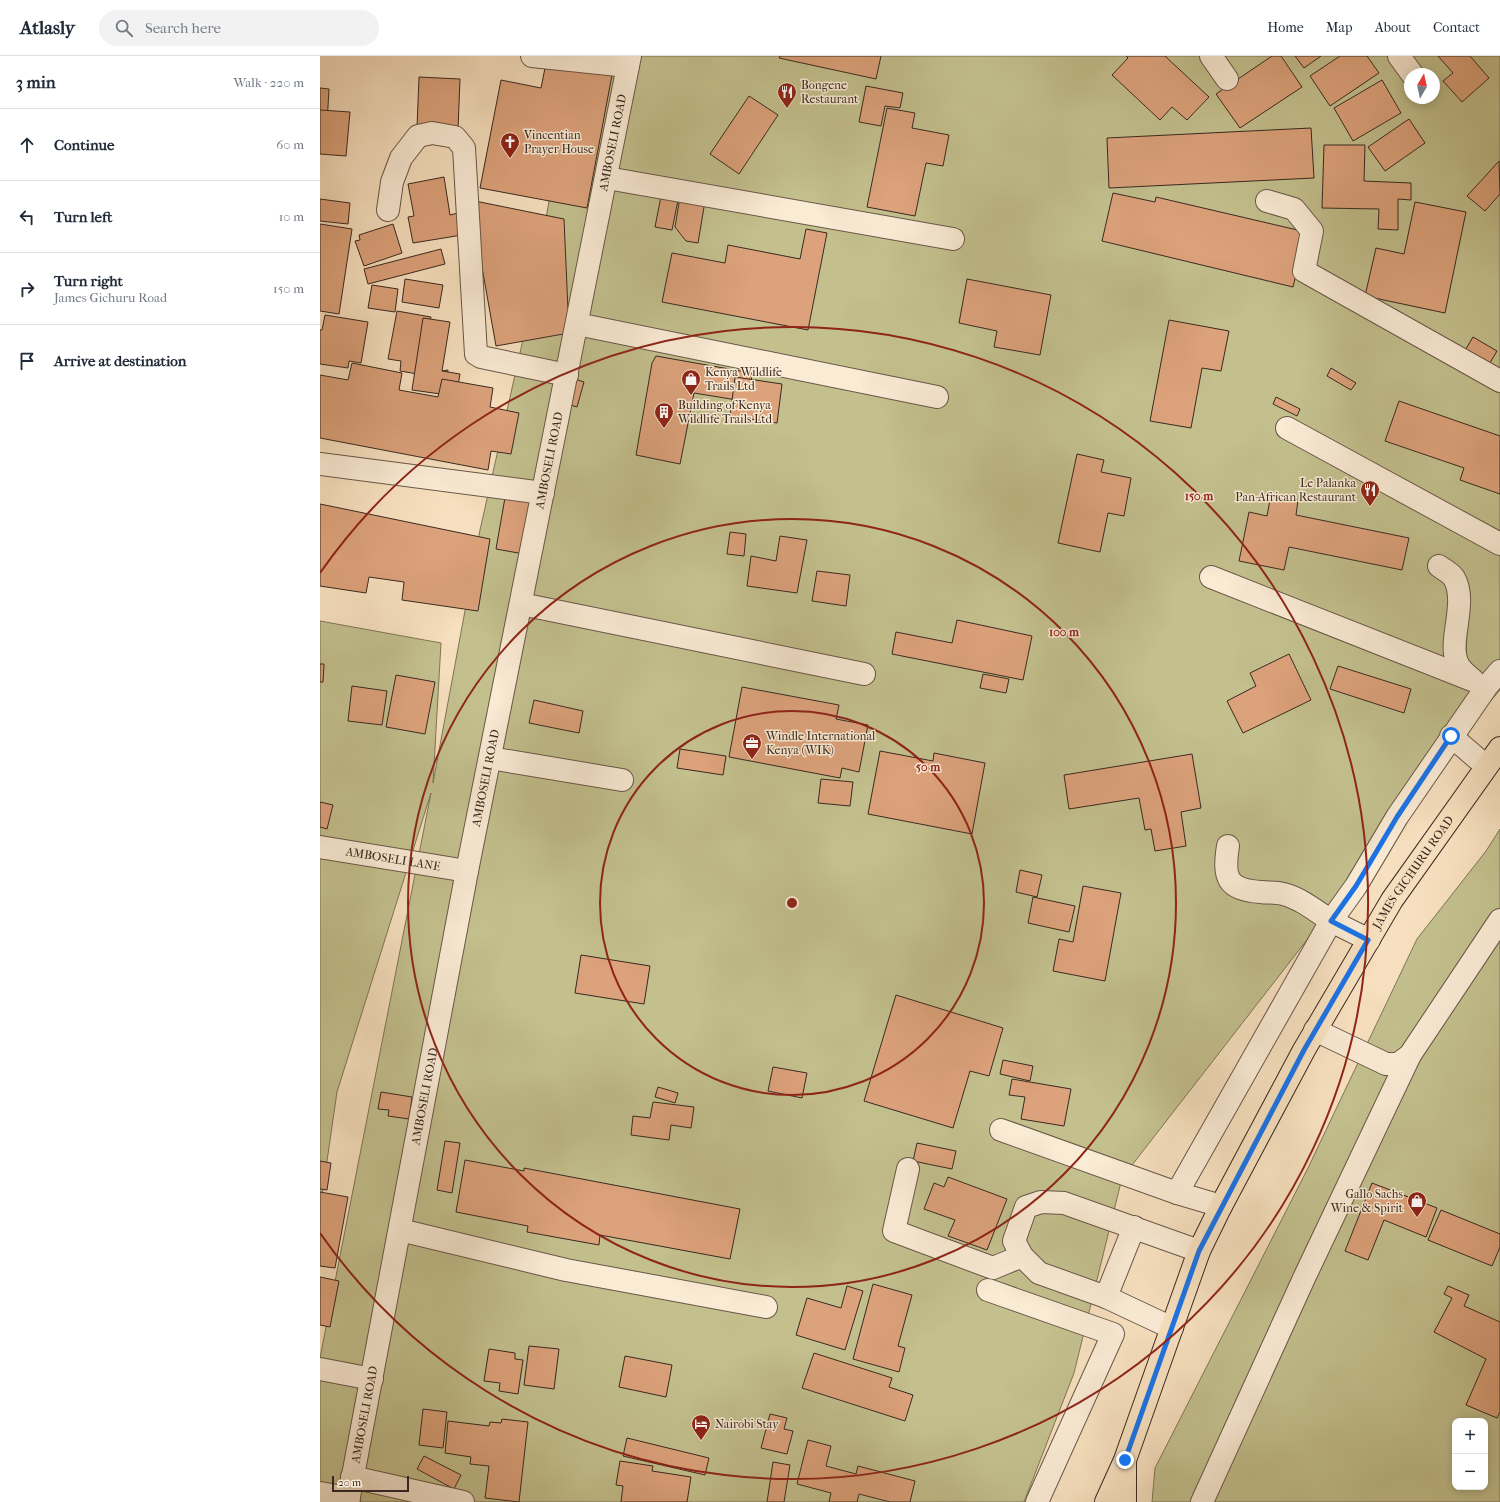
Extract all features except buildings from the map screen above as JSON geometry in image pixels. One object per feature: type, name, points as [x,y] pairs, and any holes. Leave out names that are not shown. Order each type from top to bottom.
[{"type":"main road","name":"JAMES GICHURU ROAD","points":[[1106,1502],[1125,1460],[1199,1251],[1221,1206],[1315,1030],[1392,900],[1500,748]]},
{"type":"main road","name":"JAMES GICHURU ROAD","points":[[1125,1460],[1125,1502]]},
{"type":"street","points":[[532,56],[629,61]]},
{"type":"street","points":[[1210,56],[1227,78]]},
{"type":"street","points":[[1399,56],[1408,68]]},
{"type":"street","name":"AMBOSELI ROAD","points":[[350,1492],[467,871],[607,178],[629,61]]},
{"type":"street","points":[[388,210],[392,182],[401,158],[418,136],[432,133],[455,137],[464,148],[476,354],[481,357],[567,375]]},
{"type":"street","points":[[607,178],[953,239]]},
{"type":"street","points":[[1267,201],[1294,210],[1312,231],[1304,271],[1500,381]]},
{"type":"street","points":[[577,324],[937,397]]},
{"type":"street","points":[[1287,428],[1500,544]]},
{"type":"street","points":[[320,464],[543,493]]},
{"type":"street","points":[[1439,566],[1453,577],[1458,588],[1459,600],[1455,652],[1457,662],[1486,679]]},
{"type":"street","points":[[1211,577],[1486,679]]},
{"type":"street","points":[[521,604],[864,674]]},
{"type":"street","points":[[1176,1193],[1331,921],[1356,886],[1397,817],[1451,736],[1486,679]]},
{"type":"street","points":[[1451,736],[1486,766]]},
{"type":"street","points":[[490,758],[622,780]]},
{"type":"street","points":[[1228,846],[1226,870],[1230,882],[1235,887],[1252,892],[1282,894],[1305,903],[1331,921],[1368,940]]},
{"type":"street","name":"AMBOSELI LANE","points":[[320,847],[467,871]]},
{"type":"street","points":[[1202,1502],[1305,1276],[1410,1055],[1500,920]]},
{"type":"street","points":[[1315,1030],[1386,1064],[1398,1064],[1410,1055]]},
{"type":"street","points":[[1001,1130],[1176,1193],[1221,1206]]},
{"type":"street","points":[[908,1169],[894,1231],[993,1268],[1022,1256]]},
{"type":"street","points":[[1172,1328],[1106,1297],[1039,1273],[1022,1256],[1014,1241],[1026,1207],[1041,1202],[1064,1203],[1199,1251]]},
{"type":"street","points":[[1106,1297],[1134,1227]]},
{"type":"street","points":[[400,1230],[566,1270],[766,1307]]},
{"type":"street","points":[[988,1290],[1113,1334],[1039,1502]]},
{"type":"street","points":[[320,1369],[372,1379]]},
{"type":"street","points":[[320,1493],[350,1492],[463,1502]]},
{"type":"shaded area","points":[[575,56],[1500,56],[1500,690],[1414,789],[1341,896],[1122,1178],[1074,1373],[1024,1502],[320,1502],[320,1358],[431,793],[337,1092],[320,1209],[320,621],[441,643],[433,783],[480,530],[529,313]]},
{"type":"shaded area","points":[[1500,829],[1500,1502],[1152,1502],[1155,1468],[1307,1170],[1417,939],[1486,851]]},
{"type":"place","name":"Bongene Restaurant","points":[[787,109]]},
{"type":"place","name":"Vincentian Prayer House","points":[[510,159]]},
{"type":"place","name":"Kenya Wildlife Trails Ltd","points":[[691,396]]},
{"type":"place","name":"Building of Kenya Wildlife Trails Ltd","points":[[664,429]]},
{"type":"place","name":"Le Palanka Pan-African Restaurant","points":[[1370,507]]},
{"type":"place","name":"Windle International Kenya (WIK)","points":[[752,760]]},
{"type":"place","name":"Gallo Sachs Wine & Spirit","points":[[1417,1218]]},
{"type":"place","name":"Nairobi Stay","points":[[701,1441]]},
{"type":"route","points":[[1125,1460],[1199,1251],[1221,1206],[1304,1050],[1368,940],[1331,921],[1356,886],[1397,817],[1451,736]]}]
